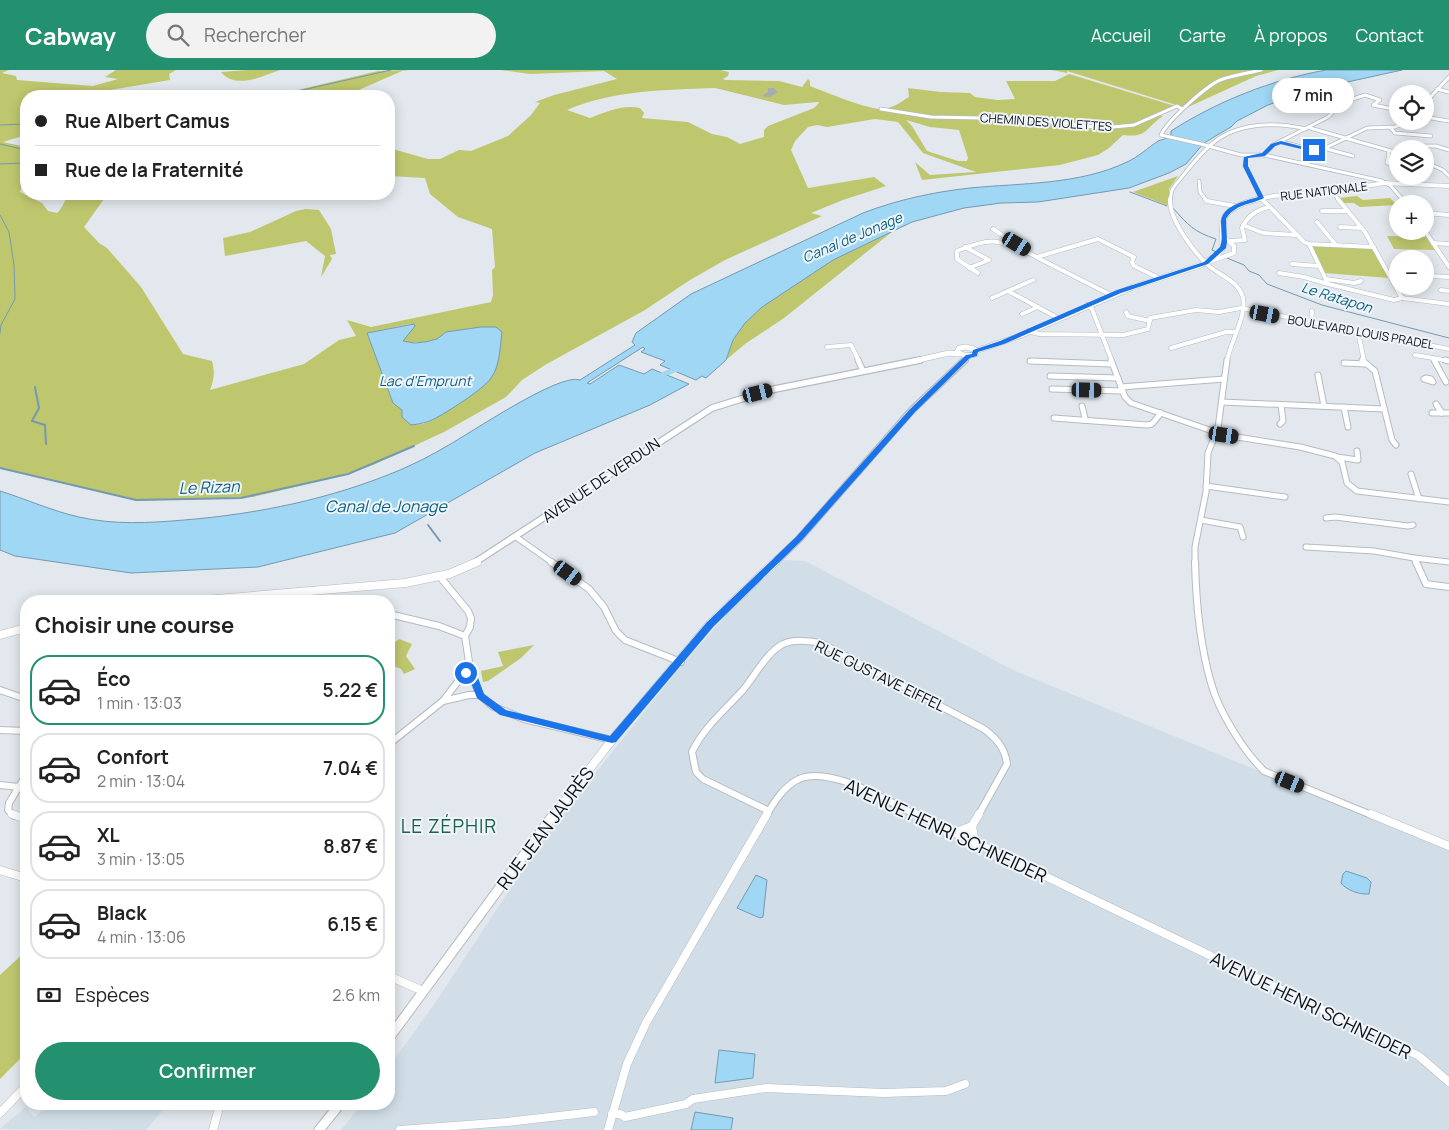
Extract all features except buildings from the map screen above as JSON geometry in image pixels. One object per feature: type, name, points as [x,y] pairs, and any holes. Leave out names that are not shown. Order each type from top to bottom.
[{"type":"main road","name":"RUE NATIONALE","points":[[1235,206],[1261,198],[1333,192],[1386,183],[1449,186]]},
{"type":"main road","points":[[974,350],[1026,332],[1110,295],[1207,263],[1220,252],[1224,242],[1224,219],[1235,206]]},
{"type":"main road","name":"AVENUE DE VERDUN","points":[[318,595],[410,584],[441,578],[477,562],[712,408],[770,390],[949,353],[961,354],[964,347],[974,350]]},
{"type":"main road","name":"RUE JEAN JAURÈS","points":[[395,1030],[526,850],[612,740],[680,662],[710,624],[799,539],[912,410],[957,366],[961,354],[974,355],[974,350]]},
{"type":"main road","name":"AVENUE DE VERDUN","points":[[260,595],[285,594]]},
{"type":"main road","name":"AVENUE DE VERDUN","points":[[279,595],[285,594]]},
{"type":"main road","points":[[0,635],[20,630]]},
{"type":"main road","points":[[319,1130],[335,1110]]},
{"type":"street","points":[[1261,70],[1222,78],[1182,109],[1165,126],[1163,134],[1246,157],[1264,155],[1386,183],[1400,195]]},
{"type":"street","points":[[1434,92],[1449,77]]},
{"type":"street","points":[[1437,89],[1449,92]]},
{"type":"street","points":[[1353,99],[1368,95],[1380,100],[1373,105],[1389,108]]},
{"type":"street","name":"CHEMIN DES VIOLETTES","points":[[881,109],[931,117],[1028,119],[1103,128],[1134,125],[1178,106],[1182,109]]},
{"type":"street","points":[[1264,155],[1273,145],[1308,129],[1328,117],[1332,113],[1322,106]]},
{"type":"street","points":[[1434,118],[1449,121]]},
{"type":"street","points":[[1388,159],[1389,151],[1348,138],[1279,125],[1253,126],[1229,132],[1209,146],[1176,185],[1171,194],[1171,212],[1207,263],[1237,286],[1243,297],[1244,309],[1229,349],[1217,432],[1208,453],[1206,486],[1195,547],[1201,630],[1211,684],[1223,712],[1259,766],[1273,775],[1449,846]]},
{"type":"street","points":[[1327,149],[1366,128],[1389,127]]},
{"type":"street","points":[[1392,130],[1395,133],[1431,136]]},
{"type":"street","points":[[1281,142],[1314,150],[1327,149],[1353,156]]},
{"type":"street","points":[[1434,147],[1449,150]]},
{"type":"street","points":[[1246,157],[1245,166],[1261,198],[1269,208],[1285,220],[1304,242],[1309,244],[1374,247]]},
{"type":"street","points":[[1434,166],[1443,170],[1449,176]]},
{"type":"street","points":[[1199,181],[1200,192],[1206,201],[1235,206]]},
{"type":"street","points":[[1333,192],[1374,247],[1402,298]]},
{"type":"street","points":[[1231,241],[1245,240],[1243,225],[1249,215],[1262,208],[1269,208]]},
{"type":"street","points":[[1322,211],[1346,211]]},
{"type":"street","points":[[1434,214],[1449,215]]},
{"type":"street","points":[[1317,222],[1336,245]]},
{"type":"street","points":[[1243,225],[1263,233],[1297,235]]},
{"type":"street","points":[[1340,227],[1360,228]]},
{"type":"street","points":[[993,229],[1037,257],[1110,295]]},
{"type":"street","points":[[1207,263],[1236,251],[1231,241],[1224,237]]},
{"type":"street","points":[[978,274],[956,256],[957,251],[976,243],[1002,241],[1037,257],[1098,239],[1134,257],[1132,262],[1134,266],[1159,278]]},
{"type":"street","points":[[1431,240],[1449,267]]},
{"type":"street","points":[[1433,243],[1449,244]]},
{"type":"street","points":[[1309,244],[1328,284]]},
{"type":"street","points":[[964,247],[989,260],[969,268]]},
{"type":"street","points":[[1292,264],[1319,266]]},
{"type":"street","points":[[1279,273],[1304,277],[1394,300],[1402,298],[1449,304]]},
{"type":"street","points":[[1434,276],[1449,277]]},
{"type":"street","points":[[1326,279],[1354,283],[1361,281]]},
{"type":"street","points":[[992,298],[1033,280]]},
{"type":"street","points":[[1441,290],[1449,291]]},
{"type":"street","points":[[1008,291],[1058,318]]},
{"type":"street","points":[[1087,305],[1092,309],[1127,400],[1132,403],[1217,432],[1358,460],[1356,451]]},
{"type":"street","points":[[1022,314],[1038,307]]},
{"type":"street","name":"BOULEVARD LOUIS PRADEL","points":[[1102,335],[1123,335],[1148,329],[1150,318],[1196,310],[1219,312],[1237,308],[1449,349]]},
{"type":"street","points":[[1126,312],[1128,316],[1150,321]]},
{"type":"street","points":[[1311,323],[1312,312]]},
{"type":"street","points":[[1026,332],[1102,335]]},
{"type":"street","points":[[1170,348],[1226,332],[1235,332]]},
{"type":"street","points":[[1358,332],[1362,360],[1375,371],[1392,440],[1396,445]]},
{"type":"street","points":[[827,347],[851,346],[863,371]]},
{"type":"street","points":[[1415,355],[1449,361]]},
{"type":"street","points":[[1433,358],[1440,374],[1448,383]]},
{"type":"street","points":[[1030,361],[1112,364]]},
{"type":"street","points":[[1344,363],[1366,364]]},
{"type":"street","points":[[1318,375],[1324,406]]},
{"type":"street","points":[[1050,376],[1118,378]]},
{"type":"street","points":[[1052,390],[1122,389],[1224,379]]},
{"type":"street","points":[[1433,381],[1448,383]]},
{"type":"street","points":[[1222,402],[1384,409]]},
{"type":"street","points":[[1436,404],[1442,413]]},
{"type":"street","points":[[1280,424],[1283,421],[1281,405]]},
{"type":"street","points":[[1082,406],[1084,420]]},
{"type":"street","points":[[1344,407],[1348,427]]},
{"type":"street","points":[[1054,418],[1147,425],[1152,424],[1161,413]]},
{"type":"street","points":[[1432,413],[1449,413]]},
{"type":"street","points":[[1335,456],[1342,462],[1345,483],[1352,489],[1449,502]]},
{"type":"street","points":[[1411,474],[1419,499]]},
{"type":"street","points":[[1206,486],[1285,498]]},
{"type":"street","points":[[1326,518],[1335,517],[1408,526],[1413,524]]},
{"type":"street","points":[[1201,520],[1235,524],[1240,527],[1243,537]]},
{"type":"street","points":[[516,536],[589,589],[604,607],[616,631],[625,640],[680,662]]},
{"type":"street","points":[[1306,547],[1374,550],[1414,558],[1449,562]]},
{"type":"street","points":[[1414,558],[1426,584],[1449,587]]},
{"type":"street","points":[[441,578],[471,614],[472,627],[466,636],[469,667],[480,695],[504,713],[612,740]]},
{"type":"street","points":[[395,615],[439,626],[466,636]]},
{"type":"street","name":"RUE GUSTAVE EIFFEL","points":[[769,811],[703,779],[696,772],[692,752],[699,740],[743,690],[778,646],[804,640],[821,643],[984,729],[998,740],[1006,752],[1007,764],[972,826]]},
{"type":"street","points":[[395,739],[443,701],[469,667]]},
{"type":"street","points":[[0,690],[20,697]]},
{"type":"street","points":[[443,701],[468,695],[480,695]]},
{"type":"street","points":[[0,730],[20,730]]},
{"type":"street","name":"AVENUE HENRI SCHNEIDER","points":[[608,1130],[627,1064],[646,1023],[769,811],[780,793],[793,782],[802,777],[816,775],[831,776],[865,790],[1419,1056],[1449,1082]]},
{"type":"street","points":[[0,785],[19,787],[9,803],[8,810],[14,816],[20,818]]},
{"type":"street","points":[[954,832],[972,826],[976,843]]},
{"type":"street","points":[[0,870],[20,876]]},
{"type":"street","points":[[395,979],[423,991]]},
{"type":"street","points":[[612,1114],[620,1114],[625,1117],[681,1106],[693,1099],[766,1088],[884,1093],[946,1091],[965,1084]]},
{"type":"street","points":[[0,1113],[20,1092]]},
{"type":"street","points":[[213,1130],[218,1110]]},
{"type":"street","points":[[400,1130],[507,1122],[594,1112]]},
{"type":"shaded area","points":[[783,560],[805,561],[1013,670],[1449,849],[1449,1130],[341,1130],[357,1110],[395,1110],[395,1059],[437,1000],[543,839],[680,667],[729,612]]},
{"type":"shaded area","points":[[22,1110],[28,1110],[34,1117],[44,1110],[163,1110],[146,1130],[0,1129]]},
{"type":"green space","points":[[0,70],[9,70],[2,73],[16,76],[17,80],[93,86],[118,79],[105,77],[116,70],[176,70],[169,74],[170,80],[110,90],[20,90],[20,137],[3,142],[20,146],[20,200],[36,200],[42,203],[48,211],[57,213],[65,200],[103,200],[84,227],[99,243],[107,248],[141,287],[183,354],[212,361],[214,376],[210,390],[304,364],[339,340],[356,336],[347,320],[371,327],[491,302],[493,295],[492,270],[495,267],[492,229],[458,217],[430,194],[425,178],[395,176],[395,150],[428,159],[440,159],[459,150],[471,151],[508,136],[531,115],[540,103],[535,102],[554,95],[617,79],[604,71],[530,74],[500,70],[720,70],[729,72],[728,76],[723,79],[725,80],[779,81],[802,87],[808,79],[810,86],[878,109],[894,106],[909,97],[908,88],[970,93],[975,97],[998,100],[1015,99],[1006,81],[1055,81],[1069,74],[1175,106],[1156,114],[1163,116],[1146,131],[1137,135],[1123,135],[1098,155],[1060,165],[922,180],[915,162],[930,175],[976,172],[923,153],[898,122],[875,119],[827,127],[817,125],[808,127],[795,141],[791,150],[808,188],[874,177],[886,186],[811,213],[822,216],[725,260],[690,280],[645,310],[545,365],[522,380],[506,397],[444,432],[373,465],[329,479],[253,497],[138,501],[0,468]],"holes":[[[715,88],[784,105],[819,103],[814,108],[768,126],[764,130],[764,137],[740,144],[727,137],[712,134],[688,122],[642,118],[644,113],[640,108],[621,108],[590,118],[567,110],[602,98],[640,92]],[[906,120],[930,127],[959,130],[968,158],[967,161],[958,161],[927,151],[912,126]],[[410,324],[415,326],[402,341],[425,342],[437,339],[446,332],[481,327],[496,327],[502,332],[498,358],[435,419],[423,424],[411,425],[402,410],[393,403],[367,333]]]},
{"type":"green space","points":[[280,70],[242,81],[227,77],[221,72]]},
{"type":"green space","points":[[409,70],[402,71],[359,90],[297,90],[378,71]]},
{"type":"green space","points":[[1052,70],[1278,70],[1256,76],[1186,108],[1067,71],[1067,73]]},
{"type":"green space","points":[[1178,176],[1169,189],[1169,206],[1133,192]]},
{"type":"green space","points":[[1357,196],[1363,200],[1389,198],[1389,205],[1360,207],[1354,203],[1343,203],[1339,198]]},
{"type":"green space","points":[[306,209],[319,210],[331,229],[336,254],[330,255],[332,259],[321,277],[325,256],[306,241],[225,256],[223,238],[250,232],[296,211]]},
{"type":"green space","points":[[893,231],[784,318],[745,344],[726,360],[733,340],[745,323],[762,307],[833,260]]},
{"type":"green space","points":[[1389,240],[1428,240],[1435,250],[1394,249]]},
{"type":"green space","points":[[1311,245],[1373,249],[1389,278],[1324,273]]},
{"type":"green space","points":[[399,639],[412,644],[406,656],[415,669],[404,674],[401,669],[395,666],[395,642]]},
{"type":"green space","points":[[534,645],[521,658],[488,681],[483,682],[481,671],[503,666],[498,652]]},
{"type":"green space","points":[[20,957],[20,1059],[0,1079],[0,975]]},
{"type":"water","points":[[1326,70],[1402,70],[1311,90],[1268,105],[1237,121],[1231,127],[1204,143],[1186,164],[1169,173],[1129,188],[1038,202],[1001,203],[964,208],[912,222],[833,260],[762,307],[745,323],[733,340],[726,360],[706,378],[702,376],[696,380],[660,365],[665,361],[641,352],[645,349],[643,347],[587,383],[590,384],[619,365],[644,374],[652,369],[689,384],[650,405],[535,453],[395,533],[258,567],[131,573],[15,556],[0,550],[0,491],[59,512],[92,520],[145,522],[212,517],[267,509],[321,497],[374,480],[430,456],[535,394],[569,380],[580,380],[635,345],[632,342],[636,333],[691,294],[863,213],[902,200],[942,192],[1050,182],[1109,170],[1131,160],[1158,141],[1171,135],[1171,131],[1226,101],[1265,86]]},
{"type":"water","name":"Lac d'Emprunt","points":[[414,324],[415,326],[403,341],[425,342],[437,339],[446,332],[481,327],[496,327],[502,332],[496,368],[487,383],[440,416],[411,425],[402,417],[402,410],[393,403],[367,333]]},
{"type":"water","points":[[1346,871],[1367,878],[1371,882],[1369,894],[1362,894],[1343,886],[1341,883],[1343,874]]},
{"type":"water","points":[[756,875],[767,880],[763,917],[760,918],[737,908]]},
{"type":"water","points":[[719,1050],[755,1054],[753,1078],[715,1083]]},
{"type":"water","points":[[695,1112],[733,1118],[731,1130],[691,1130]]},
{"type":"waterway","points":[[303,90],[391,70]]},
{"type":"waterway","points":[[0,125],[20,124]]},
{"type":"waterway","points":[[0,144],[20,149]]},
{"type":"waterway","points":[[0,164],[20,163]]},
{"type":"waterway","name":"Le Ratapon","points":[[1130,192],[1167,206]]},
{"type":"waterway","name":"Le Ratapon","points":[[1173,208],[1192,227],[1202,234],[1216,239],[1212,250],[1216,252]]},
{"type":"waterway","name":"Le Rizan","points":[[0,215],[9,232],[14,265],[15,299],[1,325],[0,333]]},
{"type":"waterway","name":"Le Ratapon","points":[[1227,258],[1244,265],[1249,271],[1259,275],[1267,284],[1322,305],[1449,338]]},
{"type":"waterway","name":"Canal de Jonage","points":[[658,376],[678,369]]},
{"type":"waterway","points":[[35,387],[39,408],[32,421],[45,425],[46,444]]},
{"type":"waterway","name":"Le Rizan","points":[[0,468],[136,500],[241,498],[348,474],[414,446]]},
{"type":"waterway","points":[[428,525],[440,541]]},
{"type":"taxiway","points":[[767,95],[774,92],[771,90]]},
{"type":"district","name":"LE ZÉPHIR","points":[[449,826]]},
{"type":"route","points":[[466,673],[469,667],[476,689],[480,695],[504,713],[603,736],[612,740],[710,624],[799,539],[912,410],[968,356],[1119,291],[1206,263],[1214,258],[1223,248],[1224,219],[1230,210],[1235,206],[1261,198],[1245,166],[1246,157],[1264,155],[1273,145],[1281,142],[1314,150]]}]
